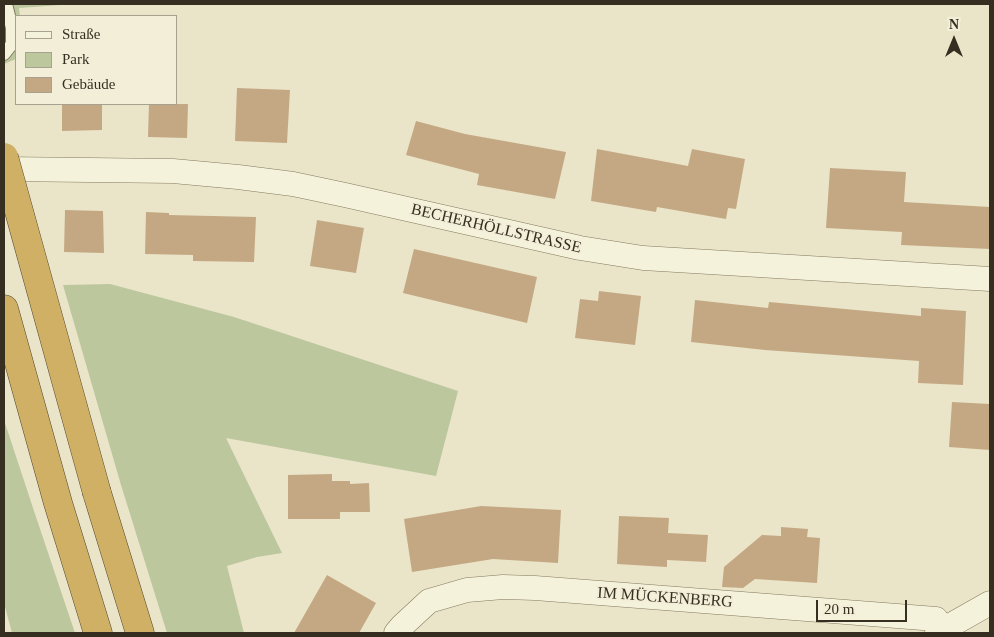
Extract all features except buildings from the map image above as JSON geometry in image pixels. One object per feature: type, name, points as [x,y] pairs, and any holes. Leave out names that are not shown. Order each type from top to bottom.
[{"type":"highway","points":[[4,157],[97,492],[140,633]]},
{"type":"highway","points":[[4,309],[58,503],[98,633]]},
{"type":"street","name":"BECHERHÖLLSTRASSE","points":[[4,169],[173,171],[238,177],[292,184],[580,248],[643,258],[990,279]]},
{"type":"street","name":"IM MÜCKENBERG","points":[[396,633],[429,601],[467,590],[502,587],[936,619],[940,631]]},
{"type":"street","points":[[940,631],[990,603]]},
{"type":"lane","points":[[4,54],[12,44],[12,28],[6,4]]},
{"type":"green space","points":[[4,4],[74,4],[19,8],[20,15],[15,15],[15,59],[4,64]]},
{"type":"green space","points":[[110,284],[234,317],[458,391],[436,476],[226,438],[282,553],[257,557],[227,566],[244,633],[167,633],[121,485],[63,285]]},
{"type":"green space","points":[[4,420],[75,633],[12,633],[4,603]]}]
